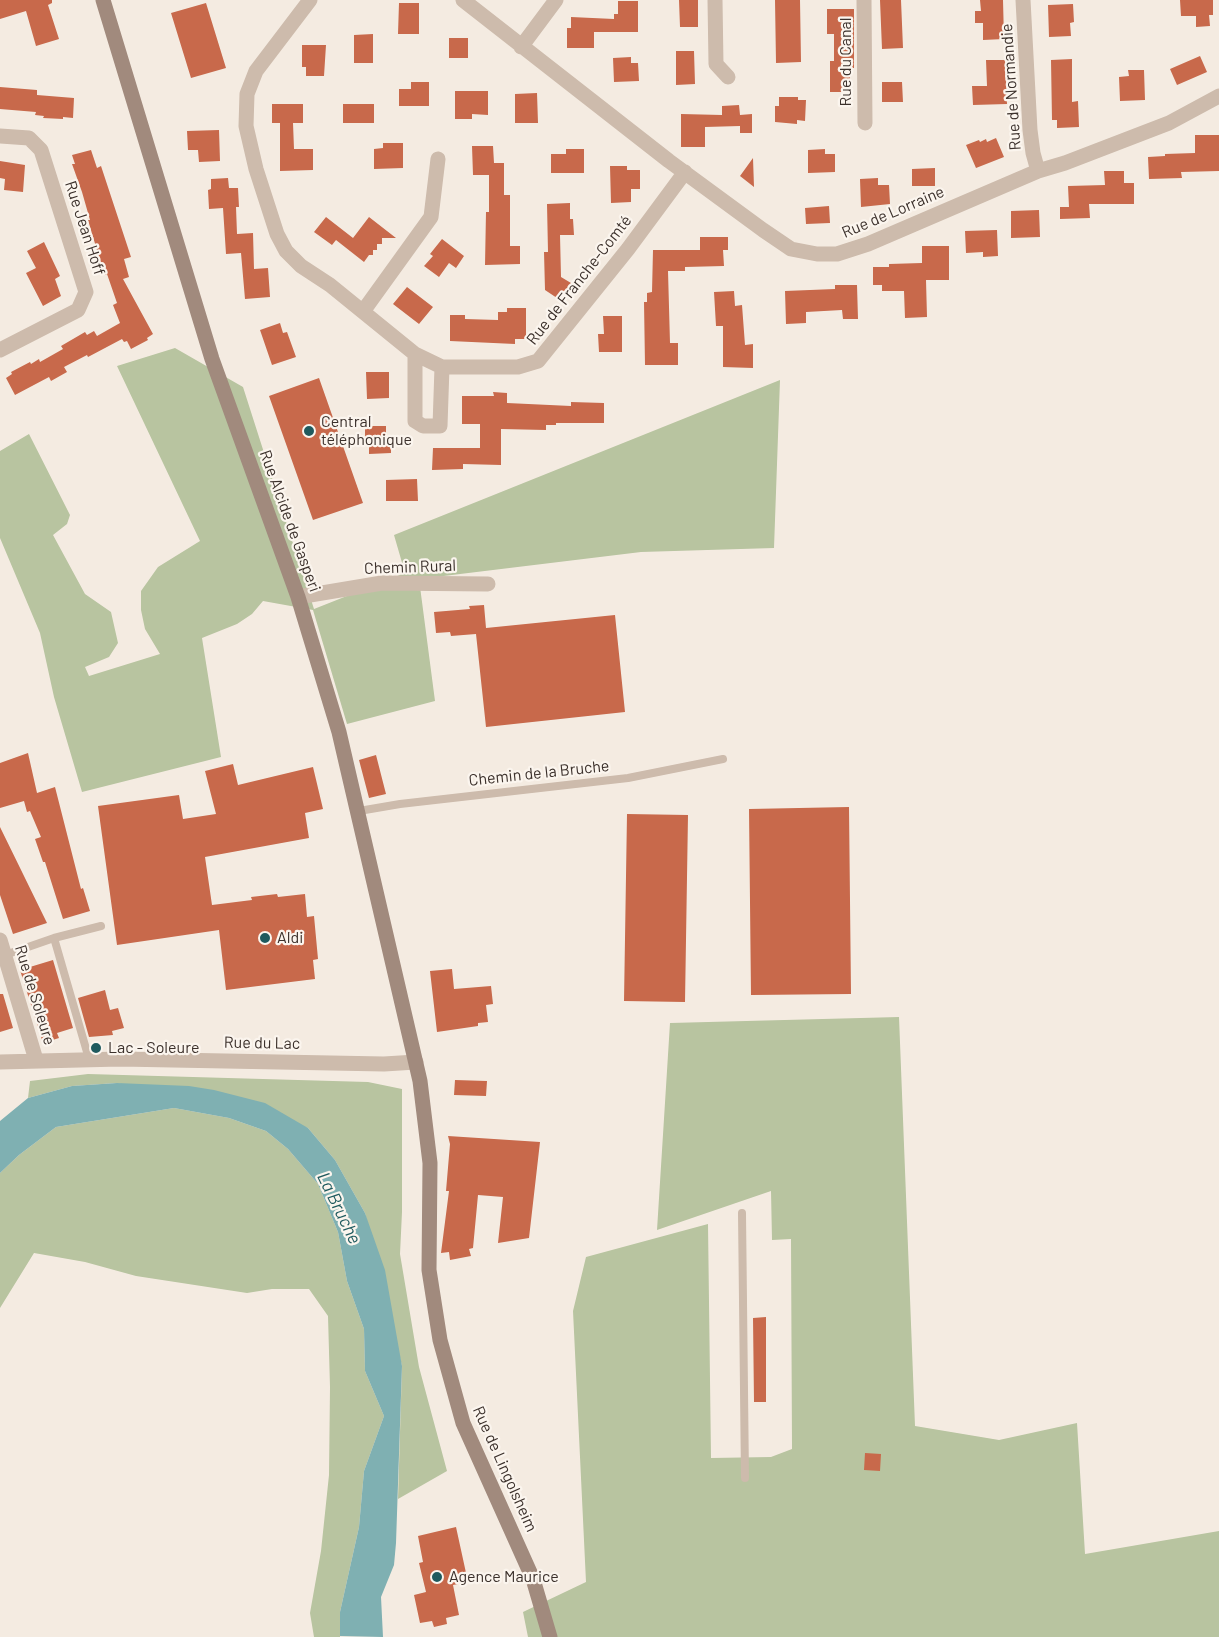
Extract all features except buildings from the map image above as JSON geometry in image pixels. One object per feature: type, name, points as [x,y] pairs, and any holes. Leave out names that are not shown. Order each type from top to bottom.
[{"type":"main road","name":"Rue Alcide de Gasperi","points":[[103,0],[212,359],[298,597],[339,732],[416,1062]]},
{"type":"main road","name":"Rue de Lingolsheim","points":[[416,1062],[430,1163],[429,1270],[442,1349],[463,1423],[533,1579],[550,1637]]},
{"type":"street","name":"Rue de Franche-Comté","points":[[310,0],[256,71],[247,94],[246,126],[256,169],[280,243],[301,266],[363,310],[415,354],[442,367],[518,367],[538,361],[628,249],[685,172]]},
{"type":"street","name":"Rue de Lorraine","points":[[463,0],[521,47],[763,230],[791,249],[816,254],[837,254],[868,244],[1038,171],[1169,123],[1219,96]]},
{"type":"street","points":[[521,47],[556,0]]},
{"type":"street","points":[[714,0],[716,64],[728,77]]},
{"type":"street","name":"Rue du Canal","points":[[864,0],[865,123]]},
{"type":"street","name":"Rue de Normandie","points":[[1023,0],[1030,130],[1038,171]]},
{"type":"street","name":"Rue Jean Hoff","points":[[0,136],[29,138],[41,150],[86,292],[78,310],[0,350]]},
{"type":"street","points":[[363,310],[431,217],[438,159]]},
{"type":"street","points":[[415,354],[415,421],[423,426],[440,426],[442,367]]},
{"type":"street","name":"Chemin Rural","points":[[298,597],[382,583],[488,584]]},
{"type":"street","name":"Rue de Soleure","points":[[0,940],[36,1060]]},
{"type":"street","name":"Rue du Lac","points":[[0,1062],[89,1059],[384,1064],[416,1062]]},
{"type":"lane","name":"Chemin de la Bruche","points":[[359,811],[400,804],[628,778],[723,759]]},
{"type":"lane","points":[[5,955],[54,938],[101,926]]},
{"type":"lane","points":[[54,938],[89,1059]]},
{"type":"lane","points":[[742,1213],[745,1478]]},
{"type":"green space","points":[[175,348],[243,387],[314,609],[405,573],[394,535],[780,380],[774,548],[641,552],[419,579],[435,701],[347,724],[313,610],[263,601],[252,614],[237,624],[202,638],[221,757],[82,792],[54,697],[40,633],[0,538],[0,451],[29,434],[70,515],[67,524],[53,535],[85,594],[111,612],[118,643],[109,657],[85,667],[89,676],[160,654],[145,629],[141,610],[141,591],[158,567],[200,541],[117,366]]},
{"type":"green space","points":[[899,1017],[915,1426],[999,1440],[1077,1423],[1085,1554],[1219,1531],[1219,1637],[528,1637],[523,1612],[586,1582],[573,1311],[586,1257],[708,1224],[711,1458],[771,1457],[792,1449],[791,1239],[772,1240],[771,1191],[657,1230],[670,1023]]},
{"type":"green space","points":[[88,1074],[368,1082],[402,1089],[400,1254],[419,1367],[447,1471],[398,1499],[402,1366],[365,1213],[335,1160],[308,1128],[117,1083],[72,1086],[28,1098],[30,1081]]},
{"type":"green space","points":[[174,1108],[229,1118],[266,1131],[288,1149],[318,1184],[338,1232],[347,1281],[364,1329],[365,1371],[384,1416],[364,1471],[359,1527],[340,1612],[340,1637],[314,1637],[310,1613],[321,1551],[329,1475],[330,1387],[328,1316],[309,1289],[272,1289],[247,1293],[136,1276],[85,1262],[34,1253],[0,1308],[0,1173],[19,1155],[56,1127]]},
{"type":"water","name":"La Bruche","points":[[117,1083],[189,1086],[265,1103],[308,1128],[335,1160],[365,1213],[385,1270],[402,1366],[396,1543],[394,1565],[381,1597],[383,1637],[340,1636],[340,1612],[359,1527],[364,1471],[384,1416],[365,1371],[364,1329],[347,1281],[338,1232],[318,1184],[288,1149],[266,1131],[229,1118],[174,1108],[56,1127],[19,1155],[0,1173],[0,1121],[28,1098],[72,1086]]},
{"type":"place","name":"Central téléphonique","points":[[309,431]]},
{"type":"place","name":"Aldi","points":[[265,938]]},
{"type":"place","name":"Lac - Soleure","points":[[96,1048]]},
{"type":"place","name":"Agence Maurice","points":[[437,1577]]}]
